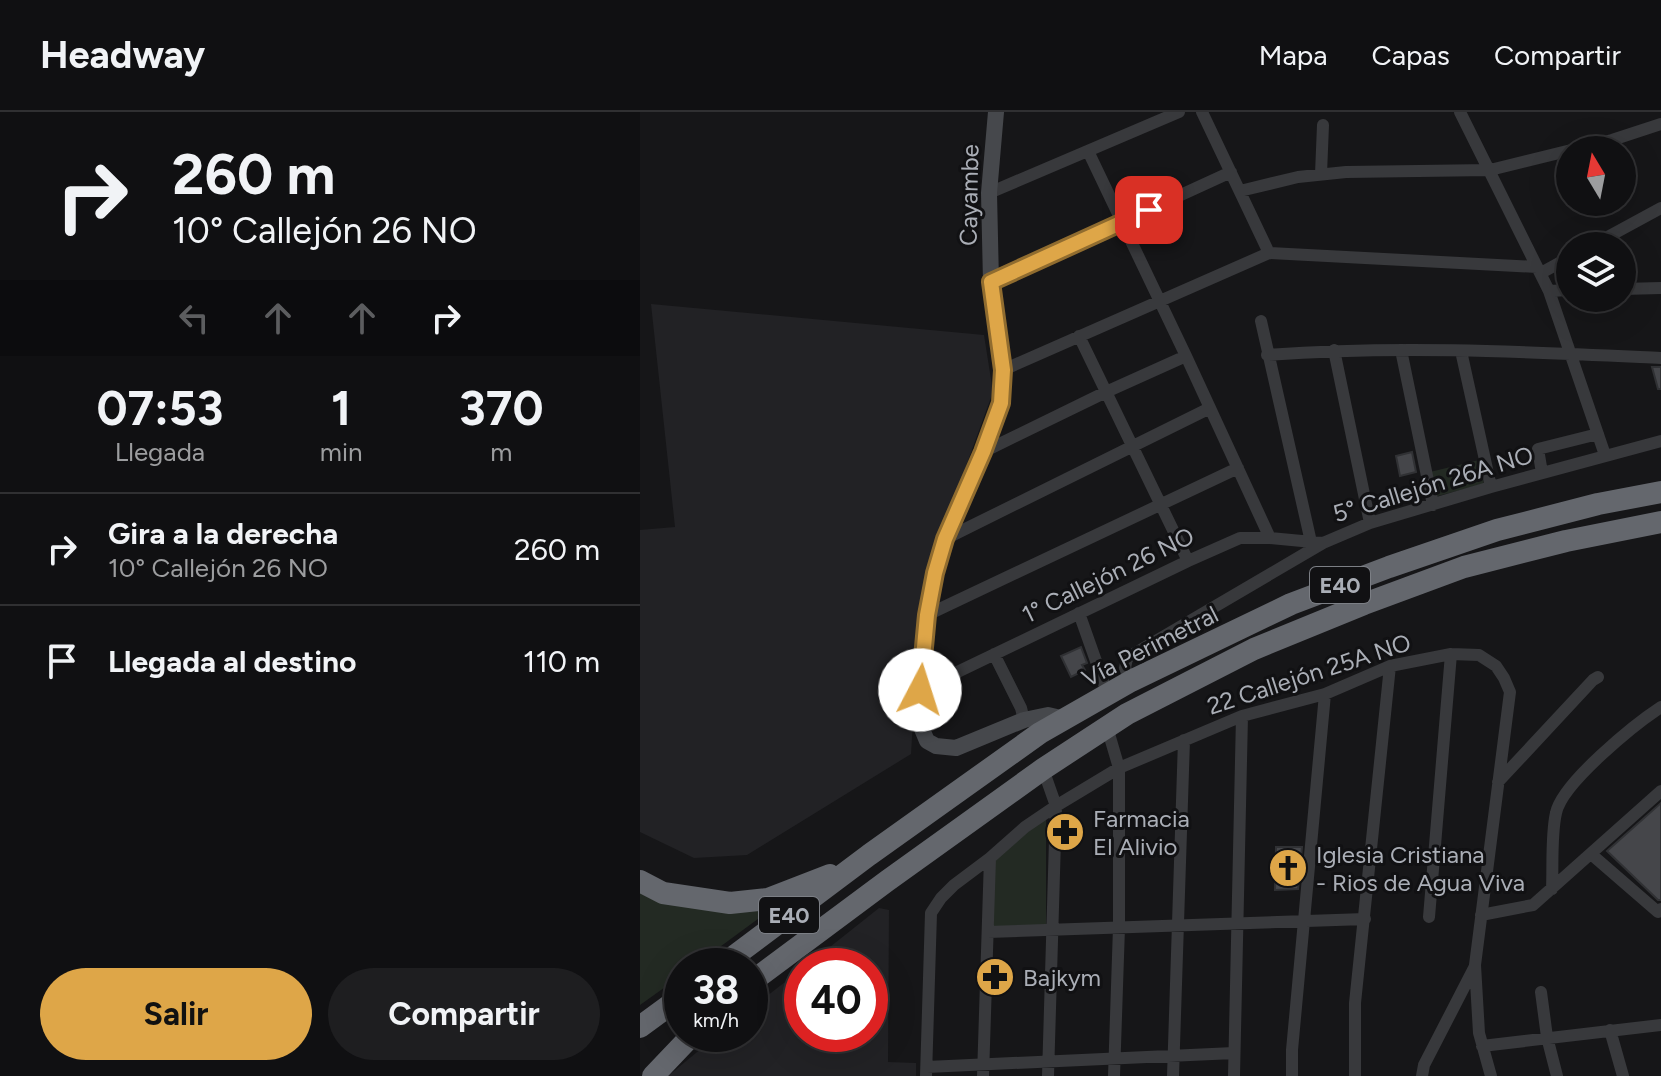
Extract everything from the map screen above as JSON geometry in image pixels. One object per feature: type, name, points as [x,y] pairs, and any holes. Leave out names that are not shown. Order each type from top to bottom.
[{"type":"highway","name":"Vía Perimetral","points":[[745,948],[1040,733],[1131,681],[1291,604],[1389,567],[1497,530],[1598,504],[1661,492]]},
{"type":"highway","name":"Vía Perimetral","points":[[768,970],[1043,769],[1127,714],[1254,649],[1464,567],[1566,541],[1661,522]]},
{"type":"highway","points":[[640,881],[663,893],[730,903],[768,899],[857,864]]},
{"type":"highway","points":[[640,1027],[664,1009]]},
{"type":"highway","points":[[640,1066],[664,1048]]},
{"type":"highway","points":[[653,1076],[676,1052]]},
{"type":"street","name":"Cayambe","points":[[996,112],[989,193],[991,282],[1003,370],[1001,403],[945,539],[935,573],[927,615],[920,690],[922,729],[927,741],[936,746],[956,748],[1024,720],[1048,715],[1065,719]]},
{"type":"street","points":[[989,193],[1179,112]]},
{"type":"street","points":[[1202,112],[1269,253]]},
{"type":"street","points":[[1460,112],[1549,291],[1605,455]]},
{"type":"street","points":[[1240,191],[1321,174],[1490,170],[1612,140],[1661,124]]},
{"type":"street","points":[[1321,174],[1323,125]]},
{"type":"street","points":[[1088,151],[1270,538]]},
{"type":"street","points":[[991,282],[1231,172]]},
{"type":"street","points":[[1617,232],[1661,208]]},
{"type":"street","points":[[1003,370],[1269,253],[1539,270],[1556,263]]},
{"type":"street","points":[[1636,289],[1661,288]]},
{"type":"street","points":[[1549,291],[1556,291]]},
{"type":"street","points":[[1261,321],[1267,355],[1317,542]]},
{"type":"street","points":[[1079,336],[1188,561]]},
{"type":"street","points":[[1267,355],[1334,350],[1401,350],[1661,358]]},
{"type":"street","points":[[1334,350],[1370,523]]},
{"type":"street","points":[[1401,350],[1433,505]]},
{"type":"street","points":[[1461,351],[1491,487]]},
{"type":"street","points":[[983,452],[1186,356]]},
{"type":"street","points":[[945,539],[1210,408]]},
{"type":"street","points":[[1542,473],[1538,449],[1598,434]]},
{"type":"street","name":"5° Callejón 26A NO","points":[[1131,681],[1125,668],[1127,658],[1317,542],[1491,487],[1661,441]]},
{"type":"street","points":[[927,615],[1238,468]]},
{"type":"street","name":"1° Callejón 26 NO","points":[[920,690],[1240,538],[1317,542]]},
{"type":"street","points":[[1079,613],[1108,695]]},
{"type":"street","points":[[994,654],[1024,720]]},
{"type":"street","points":[[1429,917],[1451,654]]},
{"type":"street","name":"22 Callejón 25A NO","points":[[926,1071],[931,913],[954,885],[1025,827],[1119,768],[1242,716],[1325,694],[1390,666],[1451,654],[1479,655],[1496,666],[1510,692],[1475,965],[1479,1033],[1491,1076]]},
{"type":"street","points":[[1355,1076],[1355,1003],[1390,666]]},
{"type":"street","points":[[1498,782],[1598,677]]},
{"type":"street","points":[[1292,1076],[1325,694]]},
{"type":"street","points":[[1552,889],[1556,810],[1585,771],[1644,718],[1661,707]]},
{"type":"street","points":[[1234,1076],[1242,716]]},
{"type":"street","points":[[1107,727],[1119,768],[1119,927],[1114,1076]]},
{"type":"street","points":[[1173,1076],[1184,740]]},
{"type":"street","points":[[1043,769],[1056,806],[1048,1076]]},
{"type":"street","points":[[1481,915],[1533,905],[1661,791]]},
{"type":"street","points":[[1591,854],[1660,910]]},
{"type":"street","points":[[983,1070],[990,858]]},
{"type":"street","points":[[988,932],[1365,919]]},
{"type":"street","points":[[1422,1076],[1424,1065],[1475,965]]},
{"type":"street","points":[[1541,992],[1547,1037],[1557,1076]]},
{"type":"street","points":[[1482,1046],[1661,1025]]},
{"type":"street","points":[[1610,1030],[1623,1076]]},
{"type":"street","points":[[926,1071],[983,1070],[1048,1061],[1234,1053]]},
{"type":"shaded area","points":[[651,304],[984,335],[993,392],[938,543],[919,618],[911,754],[747,855],[694,858],[640,832],[640,530],[675,527]]},
{"type":"shaded area","points":[[1479,460],[1484,484],[1434,497],[1430,472]]},
{"type":"shaded area","points":[[1042,820],[1046,820],[1046,927],[993,929],[994,860]]},
{"type":"shaded area","points":[[640,891],[773,908],[719,948],[664,948],[664,988],[640,1005]]},
{"type":"shaded area","points":[[879,908],[889,910],[888,1062],[916,1063],[916,1076],[668,1076],[697,1052],[768,1052],[768,995],[784,983],[784,1052],[888,1052],[888,948],[829,948]]},
{"type":"building","points":[[1652,367],[1661,367],[1661,389],[1658,389]]},
{"type":"building","points":[[1412,452],[1416,472],[1400,476],[1396,456]]},
{"type":"building","points":[[1081,647],[1087,663],[1082,665],[1085,670],[1071,677],[1061,656]]},
{"type":"building","points":[[1661,803],[1661,900],[1658,900],[1607,851]]},
{"type":"building","name":"Iglesia Cristiana - Rios de Agua Viva","points":[[1276,847],[1302,847],[1298,889],[1275,890]]},
{"type":"place","name":"Farmacia El Alivio","points":[[1065,832]]},
{"type":"place","name":"Iglesia Cristiana - Rios de Agua Viva","points":[[1288,868]]},
{"type":"place","name":"Bajkym","points":[[995,977]]},
{"type":"route","points":[[920,690],[927,615],[935,573],[945,539],[1001,403],[1003,370],[991,282],[1149,210]]}]
